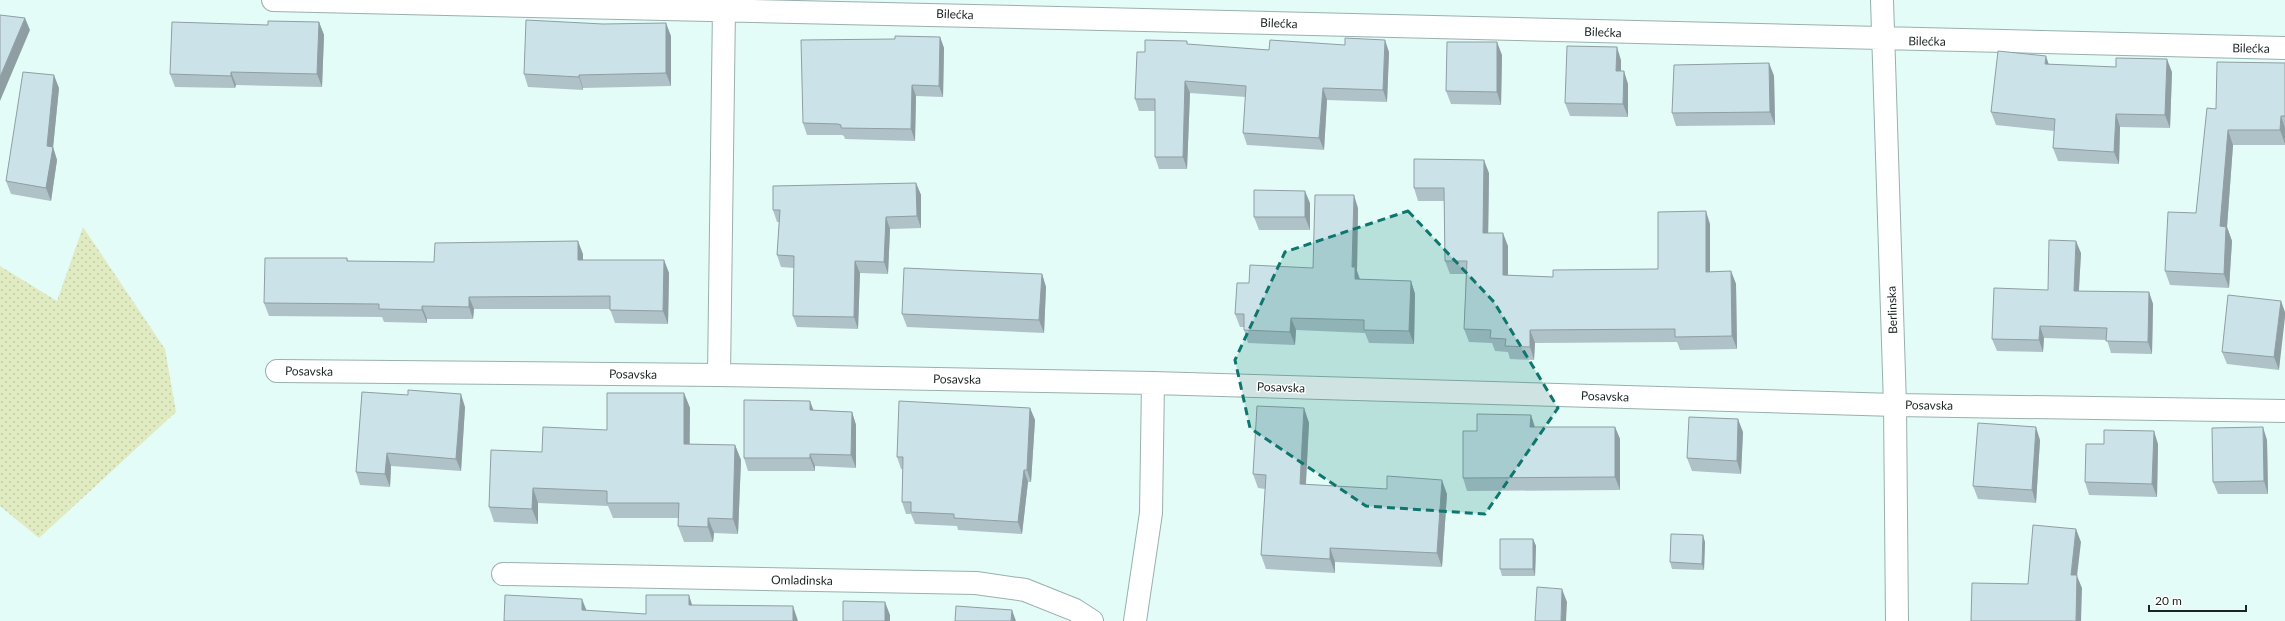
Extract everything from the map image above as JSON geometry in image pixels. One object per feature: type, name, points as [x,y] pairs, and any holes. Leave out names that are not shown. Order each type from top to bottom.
[{"type":"street","name":"Bilećka","points":[[273,0],[724,8],[1883,40],[2285,48]]},
{"type":"street","name":"Berlinska","points":[[1882,0],[1895,405],[1897,621]]},
{"type":"street","points":[[719,375],[724,8]]},
{"type":"street","name":"Posavska","points":[[277,371],[719,375],[1153,383],[1895,405],[2285,411]]},
{"type":"street","points":[[1135,621],[1151,512],[1153,383]]},
{"type":"street","name":"Omladinska","points":[[503,574],[976,583],[1025,590],[1075,610],[1092,621]]},
{"type":"highlighted area","points":[[1408,211],[1494,302],[1558,408],[1485,514],[1366,506],[1250,428],[1235,360],[1285,252]]},
{"type":"green space","points":[[83,227],[165,349],[176,412],[39,538],[0,506],[0,266],[57,301]]},
{"type":"building","points":[[0,15],[25,18],[0,77]]},
{"type":"building","points":[[526,20],[603,24],[666,23],[666,73],[579,75],[579,77],[524,74]]},
{"type":"building","points":[[268,21],[319,22],[317,74],[231,72],[231,76],[170,74],[172,22],[268,25]]},
{"type":"building","points":[[895,36],[940,37],[939,86],[912,85],[911,129],[841,128],[841,125],[838,124],[803,123],[801,40],[895,39]]},
{"type":"building","points":[[1345,38],[1385,40],[1383,90],[1323,88],[1319,138],[1243,133],[1246,86],[1185,81],[1183,157],[1155,157],[1155,99],[1135,99],[1137,52],[1145,52],[1145,40],[1187,41],[1187,44],[1269,50],[1270,40],[1345,45]]},
{"type":"building","points":[[1447,42],[1497,42],[1497,92],[1446,91]]},
{"type":"building","points":[[1567,46],[1617,47],[1616,71],[1624,71],[1623,104],[1565,103]]},
{"type":"building","points":[[1998,51],[2046,56],[2045,64],[2116,67],[2116,58],[2167,59],[2165,115],[2116,114],[2114,152],[2053,148],[2055,119],[1991,112]]},
{"type":"building","points":[[2217,62],[2285,63],[2285,116],[2281,116],[2280,130],[2228,130],[2220,226],[2226,227],[2224,274],[2165,271],[2168,212],[2196,213],[2207,108],[2216,109]]},
{"type":"building","points":[[1769,63],[1770,112],[1672,113],[1674,65]]},
{"type":"building","points":[[23,72],[54,75],[47,146],[53,147],[46,188],[6,181]]},
{"type":"building","points":[[1414,159],[1484,160],[1483,233],[1503,233],[1503,275],[1553,277],[1553,270],[1658,269],[1658,212],[1706,211],[1706,272],[1731,271],[1732,336],[1675,337],[1675,329],[1530,330],[1530,347],[1505,346],[1506,339],[1490,338],[1491,330],[1464,329],[1467,261],[1445,261],[1444,188],[1414,188]]},
{"type":"building","points":[[916,183],[917,216],[886,217],[884,262],[855,261],[854,317],[793,316],[794,256],[777,255],[780,210],[773,210],[773,186]]},
{"type":"building","points":[[1254,190],[1305,191],[1305,217],[1254,217]]},
{"type":"building","points":[[1315,195],[1354,195],[1352,267],[1355,267],[1355,279],[1411,281],[1409,331],[1364,330],[1364,320],[1291,318],[1290,332],[1244,330],[1244,314],[1235,314],[1237,283],[1249,283],[1250,265],[1313,268]]},
{"type":"building","points":[[2049,240],[2076,241],[2074,291],[2149,292],[2148,342],[2106,341],[2107,328],[2040,326],[2039,340],[1992,339],[1994,288],[2048,290]]},
{"type":"building","points":[[578,241],[578,260],[664,260],[663,311],[610,310],[610,296],[469,297],[469,307],[422,306],[422,310],[379,309],[379,304],[264,303],[265,258],[347,258],[347,261],[434,262],[435,243]]},
{"type":"building","points":[[904,268],[1042,274],[1039,320],[902,314]]},
{"type":"building","points":[[2228,295],[2281,301],[2274,357],[2222,352]]},
{"type":"building","points":[[408,390],[461,394],[456,459],[387,453],[385,474],[356,472],[362,392],[408,395]]},
{"type":"building","points":[[607,393],[684,393],[684,444],[735,445],[733,519],[708,518],[708,527],[678,526],[679,503],[607,503],[607,491],[533,488],[532,509],[489,507],[491,450],[542,452],[543,427],[607,430]]},
{"type":"building","points":[[744,400],[810,401],[810,410],[852,412],[851,455],[810,454],[810,458],[744,458]]},
{"type":"building","points":[[899,401],[1030,408],[1027,470],[1024,470],[1018,522],[954,518],[954,514],[911,512],[911,502],[902,502],[903,457],[897,457]]},
{"type":"building","points":[[1257,406],[1304,408],[1300,484],[1387,489],[1387,476],[1442,480],[1437,553],[1330,548],[1330,559],[1261,555],[1266,475],[1253,474]]},
{"type":"building","points":[[1477,414],[1531,415],[1530,427],[1615,427],[1615,477],[1463,478],[1463,431],[1477,431]]},
{"type":"building","points":[[1689,417],[1738,419],[1737,461],[1687,458]]},
{"type":"building","points":[[1978,423],[2036,427],[2032,490],[1973,486]]},
{"type":"building","points":[[2263,427],[2264,481],[2213,482],[2212,428]]},
{"type":"building","points":[[2104,430],[2154,431],[2152,484],[2085,482],[2086,444],[2104,444]]},
{"type":"building","points":[[2033,525],[2076,529],[2071,575],[2077,575],[2076,621],[1971,621],[1972,583],[2028,584]]},
{"type":"building","points":[[1671,534],[1703,535],[1702,564],[1670,562]]},
{"type":"building","points":[[1500,539],[1533,539],[1533,569],[1500,569]]},
{"type":"building","points":[[1537,587],[1562,589],[1561,621],[1535,621]]},
{"type":"building","points":[[505,595],[582,599],[582,610],[646,614],[646,595],[689,595],[689,605],[793,606],[793,621],[504,621]]},
{"type":"building","points":[[843,601],[885,602],[885,621],[843,621]]},
{"type":"building","points":[[956,606],[1012,610],[1011,621],[955,621]]}]
